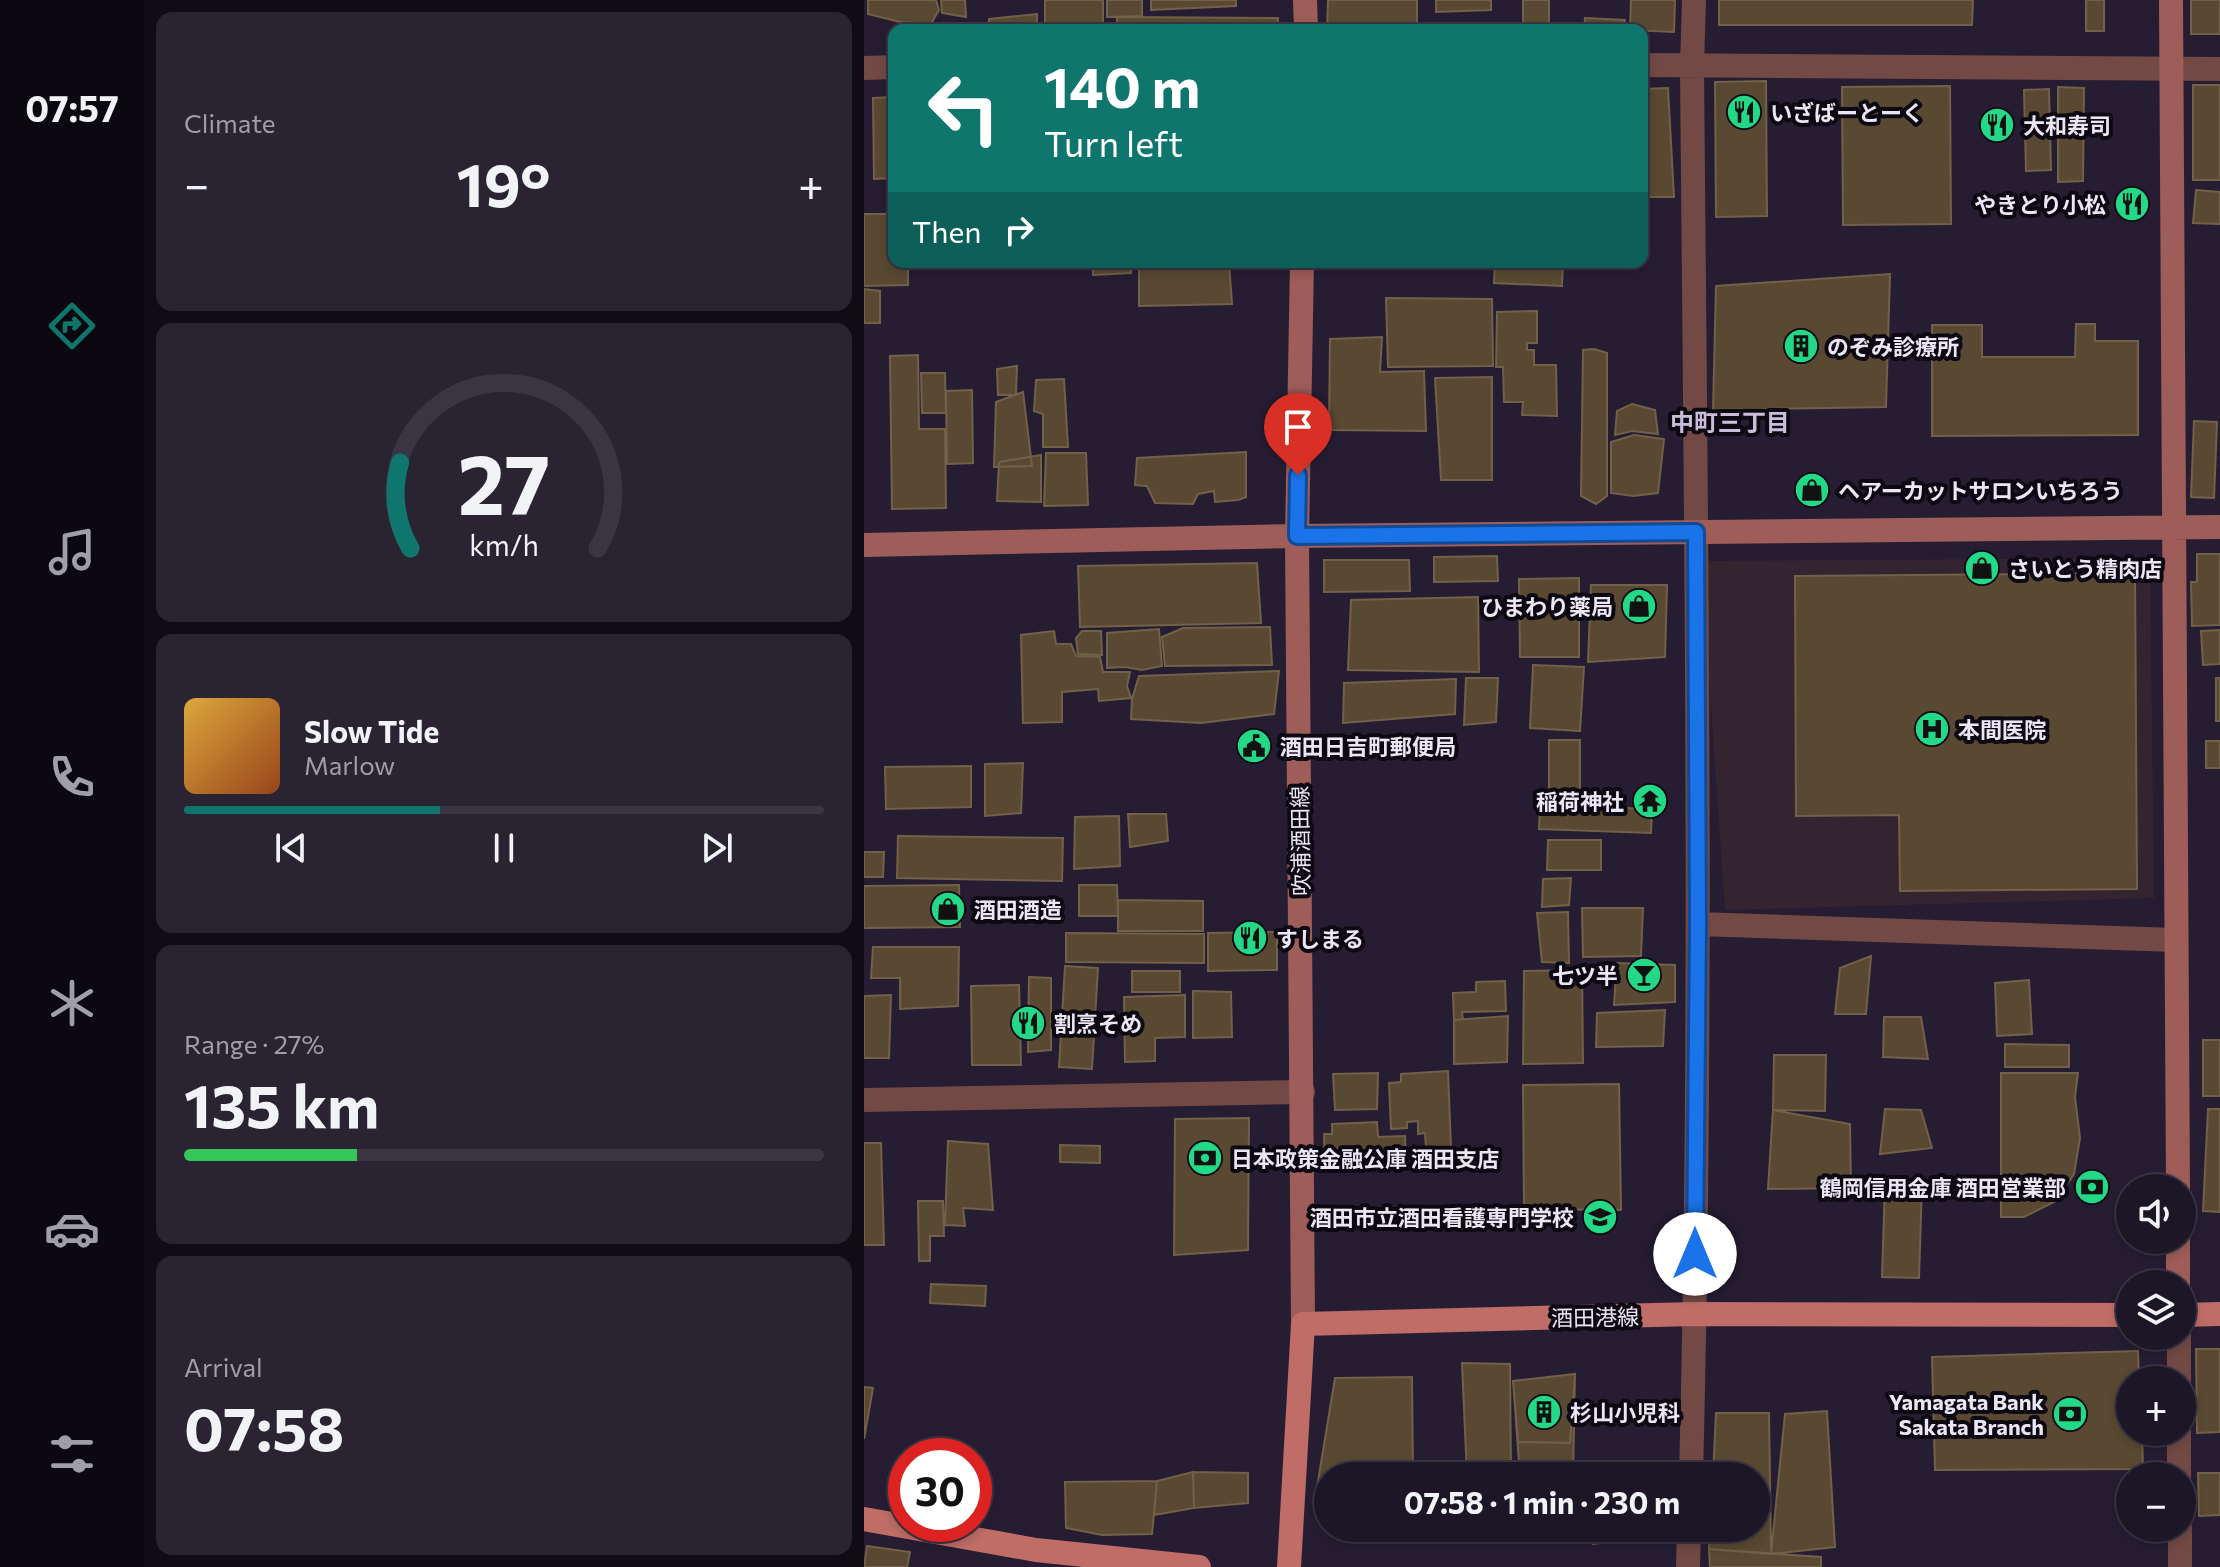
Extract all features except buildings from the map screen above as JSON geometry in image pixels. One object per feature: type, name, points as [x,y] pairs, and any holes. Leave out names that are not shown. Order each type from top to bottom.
[{"type":"main road","name":"酒田港線","points":[[1303,1324],[1695,1314],[2116,1315]]},
{"type":"main road","points":[[2196,1315],[2220,1314]]},
{"type":"main road","points":[[1289,1567],[1303,1324]]},
{"type":"main road","points":[[864,1519],[1036,1550],[1199,1567]]},
{"type":"street","points":[[1305,0],[1306,24]]},
{"type":"street","points":[[1691,1462],[1698,924],[1694,0]]},
{"type":"street","points":[[2171,0],[2178,1174]]},
{"type":"street","points":[[1648,65],[2220,69]]},
{"type":"street","points":[[864,68],[888,67]]},
{"type":"street","name":"吹浦酒田線","points":[[1302,268],[1297,536],[1303,1324]]},
{"type":"street","points":[[864,545],[1297,536],[2220,527]]},
{"type":"street","points":[[1698,924],[2176,940]]},
{"type":"street","points":[[864,1100],[1303,1092]]},
{"type":"street","points":[[1688,1567],[1689,1542]]},
{"type":"street","points":[[2180,1542],[2180,1567]]},
{"type":"shaded area","name":"本間医院","points":[[2150,558],[2154,898],[1725,910],[1701,561]]},
{"type":"place","name":"いざばーとーく","points":[[1744,112]]},
{"type":"place","name":"大和寿司","points":[[1997,125]]},
{"type":"place","name":"やきとり小松","points":[[2132,204]]},
{"type":"place","name":"のぞみ診療所","points":[[1801,346]]},
{"type":"place","name":"ヘアーカットサロンいちろう","points":[[1812,490]]},
{"type":"place","name":"さいとう精肉店","points":[[1982,568]]},
{"type":"place","name":"ひまわり薬局","points":[[1639,606]]},
{"type":"place","name":"本間医院","points":[[1932,729]]},
{"type":"place","name":"酒田日吉町郵便局","points":[[1254,746]]},
{"type":"place","name":"稲荷神社","points":[[1650,801]]},
{"type":"place","name":"酒田酒造","points":[[948,909]]},
{"type":"place","name":"すしまる","points":[[1250,938]]},
{"type":"place","name":"七ツ半","points":[[1644,975]]},
{"type":"place","name":"割烹そめ","points":[[1028,1023]]},
{"type":"place","name":"日本政策金融公庫 酒田支店","points":[[1205,1158]]},
{"type":"place","name":"鶴岡信用金庫 酒田営業部","points":[[2092,1187]]},
{"type":"place","name":"酒田市立酒田看護専門学校","points":[[1600,1217]]},
{"type":"place","name":"杉山小児科","points":[[1544,1412]]},
{"type":"place","name":"Yamagata Bank Sakata Branch","points":[[2070,1414]]},
{"type":"district","name":"中町三丁目","points":[[1730,421]]},
{"type":"route","points":[[1298,475],[1297,536],[1696,532],[1698,924],[1695,1254]]}]
